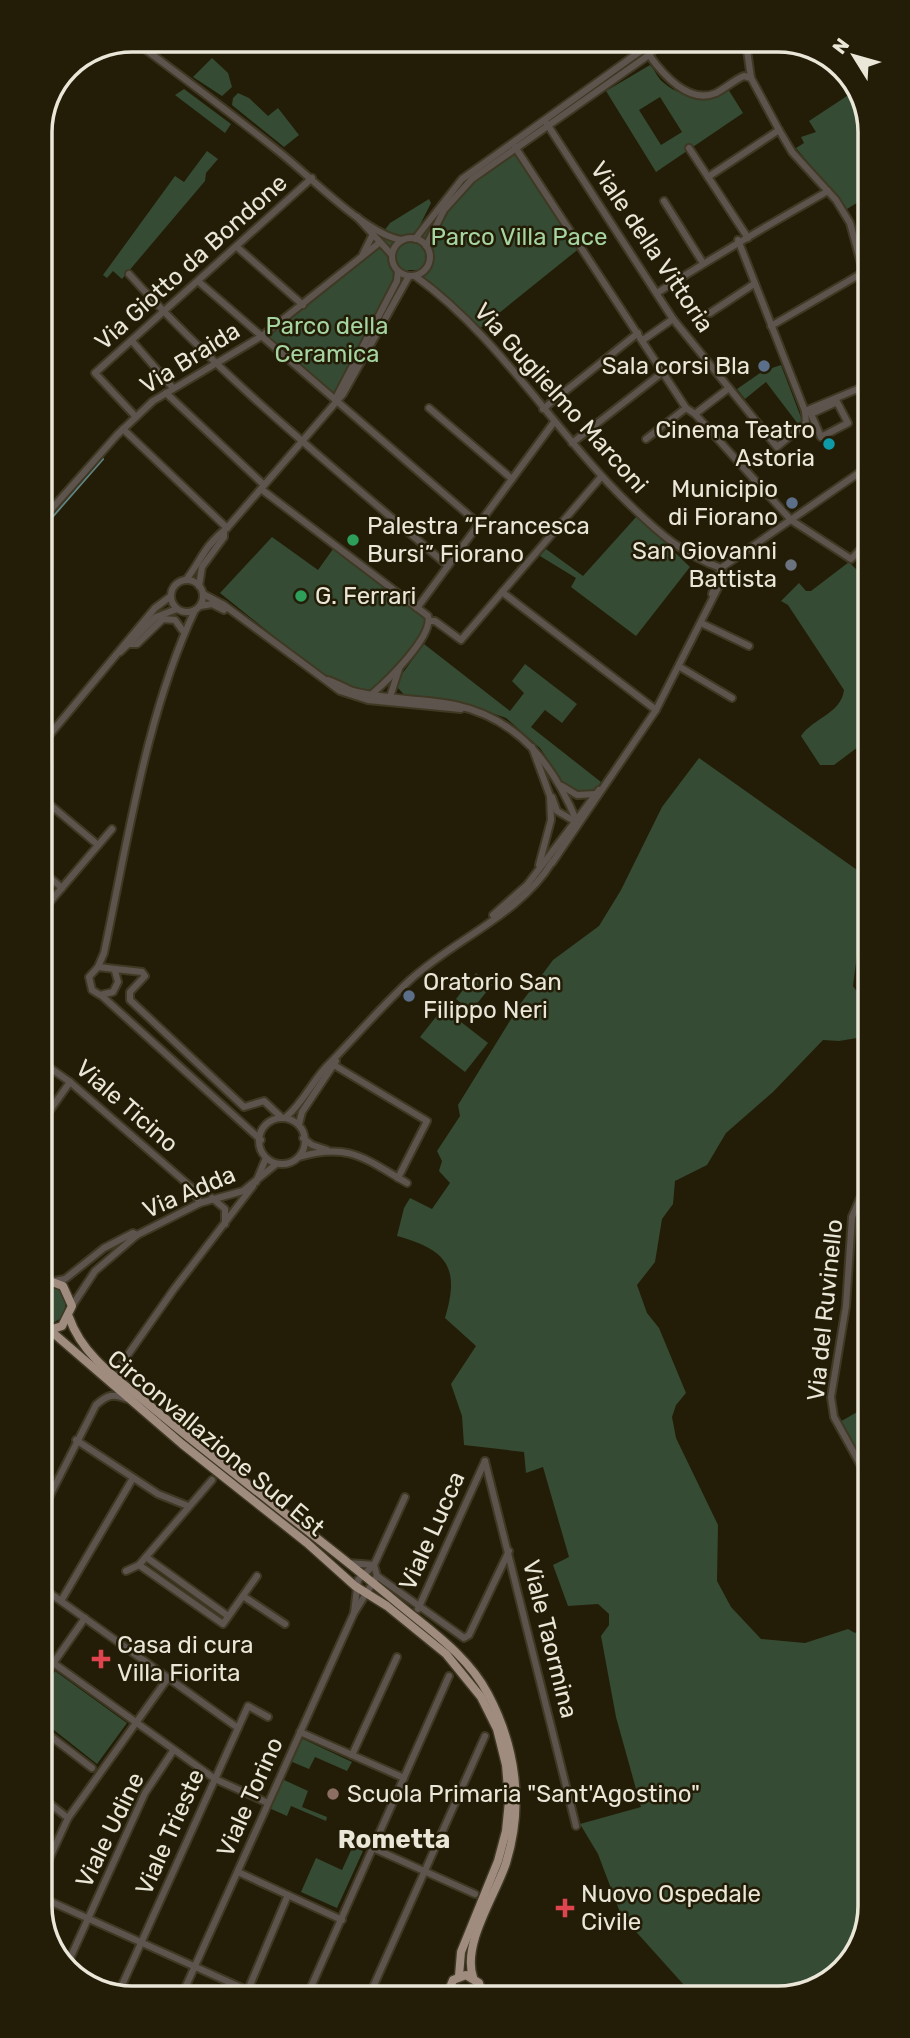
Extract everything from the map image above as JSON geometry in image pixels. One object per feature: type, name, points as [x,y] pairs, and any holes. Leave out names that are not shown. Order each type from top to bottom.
[{"type":"main road","points":[[52,1330],[62,1326],[69,1317],[72,1306],[69,1293],[55,1281]]},
{"type":"main road","name":"Circonvallazione Sud Est","points":[[69,1317],[83,1346],[108,1370],[214,1459],[363,1575],[376,1580],[460,1656],[487,1691],[504,1726],[514,1762],[514,1831],[506,1864],[469,1955],[473,1977],[480,1986]]},
{"type":"main road","name":"Circonvallazione Sud Est","points":[[52,1336],[355,1586],[427,1638],[462,1670],[481,1697],[497,1729],[506,1765],[509,1801],[506,1831],[498,1861],[461,1952],[459,1976],[449,1985]]},
{"type":"main road","points":[[459,1976],[473,1977]]},
{"type":"street","points":[[149,52],[312,178],[357,217],[389,238],[415,239],[426,246],[430,257],[426,269],[412,276],[343,394],[335,400]]},
{"type":"street","points":[[415,239],[461,179],[638,53]]},
{"type":"street","points":[[426,246],[454,196],[515,147],[651,53]]},
{"type":"street","points":[[747,53],[751,79],[779,130],[792,152],[828,191],[850,223],[858,251]]},
{"type":"street","points":[[649,55],[671,82],[699,94],[714,94],[744,76],[751,79]]},
{"type":"street","name":"Viale della Vittoria","points":[[547,124],[673,319],[776,446],[806,423],[804,411]]},
{"type":"street","points":[[708,177],[779,130]]},
{"type":"street","points":[[515,147],[686,408],[695,414],[790,519],[851,559],[858,552]]},
{"type":"street","points":[[689,148],[748,238]]},
{"type":"street","name":"Via Giotto da Bondone","points":[[95,373],[312,178]]},
{"type":"street","points":[[657,293],[738,240],[748,238],[828,191]]},
{"type":"street","points":[[664,201],[703,263]]},
{"type":"street","points":[[53,732],[155,608],[171,596],[174,587],[186,580],[199,556],[218,533],[226,529],[335,400],[397,281],[398,271],[392,255],[357,217]]},
{"type":"street","name":"Via Braida","points":[[363,254],[372,236]]},
{"type":"street","points":[[392,255],[402,240]]},
{"type":"street","points":[[738,240],[804,411],[858,389]]},
{"type":"street","name":"Via Braida","points":[[53,508],[136,417],[173,388],[219,364],[262,336],[379,243]]},
{"type":"street","points":[[237,247],[303,304]]},
{"type":"street","points":[[426,269],[438,291]]},
{"type":"street","points":[[398,271],[438,291]]},
{"type":"street","points":[[129,274],[164,313],[301,441],[448,566]]},
{"type":"street","points":[[771,326],[858,279]]},
{"type":"street","points":[[199,282],[479,524]]},
{"type":"street","points":[[710,313],[754,284]]},
{"type":"street","name":"Via Guglielmo Marconi","points":[[438,291],[494,350],[601,477],[681,551],[721,568]]},
{"type":"street","points":[[643,340],[673,319]]},
{"type":"street","points":[[543,409],[638,333]]},
{"type":"street","points":[[132,341],[173,388]]},
{"type":"street","points":[[572,443],[663,372]]},
{"type":"street","name":"Via Braida","points":[[95,373],[136,417]]},
{"type":"street","points":[[695,414],[729,388]]},
{"type":"street","points":[[166,393],[262,487],[430,621],[435,621],[461,640],[601,477]]},
{"type":"street","points":[[837,402],[848,424],[821,437],[814,422],[812,413],[837,402]]},
{"type":"street","points":[[429,408],[512,480]]},
{"type":"street","points":[[646,439],[686,408]]},
{"type":"street","points":[[417,608],[554,422]]},
{"type":"street","points":[[123,429],[226,529]]},
{"type":"street","points":[[712,599],[721,568],[858,473]]},
{"type":"street","points":[[226,529],[224,537],[202,567],[199,586],[202,594],[239,617],[340,691],[357,697],[419,706],[468,709]]},
{"type":"street","points":[[248,1128],[284,1117],[411,979],[525,895],[552,863],[656,710],[724,576],[721,568]]},
{"type":"street","points":[[186,580],[199,586]]},
{"type":"street","points":[[502,592],[656,710]]},
{"type":"street","points":[[202,594],[183,633],[141,775],[104,953],[97,967],[90,973],[88,982],[92,990],[114,1005],[202,1090],[261,1140],[266,1157],[275,1165]]},
{"type":"street","points":[[171,596],[180,610],[183,633]]},
{"type":"street","points":[[120,652],[156,617],[212,604],[239,617]]},
{"type":"street","points":[[131,644],[137,644],[163,618],[174,620],[183,633]]},
{"type":"street","points":[[372,694],[400,667],[430,621]]},
{"type":"street","points":[[701,623],[749,646]]},
{"type":"street","points":[[387,698],[400,667]]},
{"type":"street","points":[[680,667],[732,698]]},
{"type":"street","points":[[328,680],[354,691],[419,706]]},
{"type":"street","points":[[386,682],[387,698]]},
{"type":"street","points":[[357,697],[387,698],[468,709],[504,723],[532,747],[560,785],[576,821]]},
{"type":"street","points":[[532,747],[557,811],[576,821]]},
{"type":"street","points":[[560,785],[577,795],[596,794]]},
{"type":"street","points":[[485,923],[536,873],[605,785]]},
{"type":"street","points":[[536,873],[551,820],[550,796]]},
{"type":"street","points":[[53,806],[98,845]]},
{"type":"street","points":[[552,863],[576,821],[586,814]]},
{"type":"street","points":[[53,899],[112,828]]},
{"type":"street","points":[[53,880],[62,888]]},
{"type":"street","points":[[104,953],[118,982]]},
{"type":"street","points":[[97,967],[108,966]]},
{"type":"street","points":[[115,971],[132,969],[142,972],[145,976],[130,992],[130,1000],[244,1107],[251,1107],[261,1101],[299,1124]]},
{"type":"street","points":[[114,1005],[113,992],[118,982],[132,969]]},
{"type":"street","points":[[100,995],[113,992]]},
{"type":"street","points":[[299,1157],[303,1138],[299,1124],[302,1112],[340,1054]]},
{"type":"street","points":[[334,1065],[427,1121],[398,1178]]},
{"type":"street","name":"Viale Ticino","points":[[52,1069],[191,1187],[200,1203]]},
{"type":"street","points":[[52,1106],[70,1082]]},
{"type":"street","points":[[261,1140],[271,1105]]},
{"type":"street","points":[[303,1138],[312,1145],[329,1151]]},
{"type":"street","points":[[119,1379],[120,1366],[254,1185],[275,1165],[291,1164],[299,1157],[329,1151],[351,1151],[407,1183]]},
{"type":"street","points":[[254,1185],[266,1157]]},
{"type":"street","name":"Via Adda","points":[[137,1234],[200,1203],[254,1185]]},
{"type":"street","points":[[212,1198],[225,1209],[225,1224]]},
{"type":"street","name":"Via del Ruvinello","points":[[858,1198],[852,1217],[846,1306],[831,1397],[834,1417],[858,1460]]},
{"type":"street","points":[[55,1281],[65,1279],[104,1248],[133,1233],[137,1234],[136,1238],[110,1255],[95,1271],[72,1306]]},
{"type":"street","points":[[108,1370],[120,1366]]},
{"type":"street","points":[[52,1490],[96,1405],[106,1396],[116,1395],[132,1401]]},
{"type":"street","points":[[76,1440],[158,1494],[188,1506]]},
{"type":"street","name":"Viale Taormina","points":[[485,1461],[576,1826]]},
{"type":"street","name":"Viale Lucca","points":[[413,1616],[485,1461]]},
{"type":"street","points":[[61,1601],[133,1478]]},
{"type":"street","points":[[126,1571],[139,1565],[212,1480]]},
{"type":"street","points":[[355,1586],[374,1564],[405,1497]]},
{"type":"street","name":"Circonvallazione Sud Est","points":[[376,1580],[459,1636],[469,1635],[509,1551]]},
{"type":"street","points":[[146,1557],[228,1616]]},
{"type":"street","points":[[347,1563],[374,1564]]},
{"type":"street","points":[[368,1594],[376,1580],[374,1564]]},
{"type":"street","points":[[139,1565],[223,1624],[257,1576]]},
{"type":"street","name":"Viale Torino","points":[[354,1613],[355,1586]]},
{"type":"street","name":"Viale Torino","points":[[187,1985],[354,1613],[368,1594]]},
{"type":"street","points":[[52,1595],[238,1728]]},
{"type":"street","points":[[243,1596],[285,1624]]},
{"type":"street","points":[[85,1618],[53,1664],[215,1779],[268,1803]]},
{"type":"street","points":[[352,1755],[397,1657]]},
{"type":"street","points":[[312,1985],[449,1676]]},
{"type":"street","points":[[52,1852],[68,1818],[168,1678]]},
{"type":"street","name":"Viale Trieste","points":[[122,1984],[248,1706],[268,1717]]},
{"type":"street","points":[[300,1732],[404,1778]]},
{"type":"street","points":[[374,1985],[485,1736]]},
{"type":"street","points":[[52,1737],[92,1768]]},
{"type":"street","name":"Viale Udine","points":[[71,1956],[145,1793],[173,1751]]},
{"type":"street","points":[[92,1768],[108,1760]]},
{"type":"street","points":[[91,1785],[92,1768]]},
{"type":"street","points":[[52,1806],[68,1818]]},
{"type":"street","points":[[373,1848],[475,1894]]},
{"type":"street","points":[[238,1872],[342,1920]]},
{"type":"street","points":[[249,1985],[288,1895]]},
{"type":"street","points":[[52,1902],[231,1985]]},
{"type":"green space","points":[[212,58],[228,73],[232,87],[222,96],[193,77]]},
{"type":"green space","points":[[650,65],[664,83],[687,95],[704,97],[728,89],[743,113],[656,172],[606,91]],"holes":[[[660,97],[682,132],[661,145],[639,110]]]},
{"type":"green space","points":[[184,89],[231,124],[225,133],[175,95]]},
{"type":"green space","points":[[238,93],[249,98],[268,116],[278,108],[299,135],[284,147],[232,105],[233,98]]},
{"type":"green space","points":[[848,95],[856,117],[858,133],[858,202],[847,209],[796,148],[804,143],[801,137],[816,132],[809,121]]},
{"type":"green space","points":[[512,146],[581,247],[478,330],[415,270],[408,270],[335,399],[262,336],[382,237],[401,246],[429,227],[450,196]]},
{"type":"green space","points":[[207,151],[218,159],[206,173],[205,181],[122,279],[113,271],[107,278],[103,275],[175,176],[184,182]]},
{"type":"green space","points":[[429,199],[431,203],[416,233],[399,237],[384,231],[390,223]]},
{"type":"green space","points":[[781,365],[802,420],[798,424],[766,382],[745,399],[737,389],[763,371]]},
{"type":"green space","points":[[637,516],[690,567],[636,636],[571,587],[576,578],[540,556],[546,549],[583,576]]},
{"type":"green space","points":[[272,537],[318,570],[333,549],[430,620],[378,698],[332,683],[220,593]]},
{"type":"green space","points":[[849,562],[858,571],[858,747],[834,765],[820,765],[801,736],[838,705],[844,690],[788,605],[781,601],[799,583],[806,591],[811,591]]},
{"type":"green space","points":[[424,644],[510,711],[524,693],[512,681],[525,664],[577,704],[562,723],[545,710],[531,727],[601,782],[595,791],[576,792],[565,785],[540,748],[506,718],[470,705],[407,698],[397,687],[402,674]]},
{"type":"green space","points":[[699,758],[858,871],[858,947],[853,986],[858,993],[858,1036],[839,1041],[823,1040],[773,1092],[726,1133],[707,1165],[675,1181],[673,1204],[662,1219],[655,1262],[637,1285],[647,1313],[659,1328],[686,1393],[676,1405],[672,1417],[676,1438],[718,1525],[717,1581],[731,1607],[761,1639],[805,1643],[848,1629],[855,1633],[858,1631],[858,1905],[855,1926],[844,1950],[826,1969],[803,1981],[777,1986],[685,1986],[621,1915],[598,1854],[580,1824],[641,1807],[616,1717],[601,1636],[609,1625],[609,1614],[598,1604],[568,1606],[553,1565],[569,1557],[543,1467],[526,1473],[524,1452],[464,1445],[462,1416],[451,1384],[476,1346],[445,1318],[451,1286],[446,1264],[428,1248],[397,1236],[404,1208],[410,1198],[432,1209],[450,1183],[439,1171],[442,1161],[437,1151],[460,1116],[458,1105],[521,1003],[553,960],[599,926],[621,890],[662,807]]},
{"type":"green space","points":[[476,973],[492,985],[471,1011],[456,999]]},
{"type":"green space","points":[[443,1008],[488,1043],[465,1072],[420,1037]]},
{"type":"green space","points":[[52,1288],[60,1290],[66,1303],[63,1317],[52,1323]]},
{"type":"green space","points":[[858,1412],[858,1465],[836,1424]]},
{"type":"green space","points":[[55,1671],[127,1723],[97,1764],[52,1729],[52,1675]]},
{"type":"green space","points":[[301,1738],[352,1762],[347,1771],[315,1757],[309,1769],[290,1761]]},
{"type":"green space","points":[[282,1779],[308,1791],[302,1807],[327,1817],[326,1821],[291,1806],[287,1816],[269,1808]]},
{"type":"green space","points":[[353,1846],[363,1851],[337,1908],[301,1892],[316,1858],[342,1870]]},
{"type":"waterway","points":[[53,517],[103,459]]},
{"type":"place","name":"Sala corsi Bla","points":[[764,366]]},
{"type":"place","name":"Cinema Teatro Astoria","points":[[829,444]]},
{"type":"place","name":"Municipio di Fiorano","points":[[792,503]]},
{"type":"place","name":"Palestra “Francesca Bursi” Fiorano","points":[[353,540]]},
{"type":"place","name":"San Giovanni Battista","points":[[791,565]]},
{"type":"place","name":"G. Ferrari","points":[[301,596]]},
{"type":"place","name":"Oratorio San Filippo Neri","points":[[409,996]]},
{"type":"place","name":"Casa di cura Villa Fiorita","points":[[101,1659]]},
{"type":"place","name":"Scuola Primaria \"Sant'Agostino\"","points":[[333,1794]]},
{"type":"place","name":"Nuovo Ospedale Civile","points":[[565,1908]]},
{"type":"district","name":"Rometta","points":[[394,1839]]},
{"type":"park label","name":"Parco Villa Pace","points":[[519,237]]},
{"type":"park label","name":"Parco della Ceramica","points":[[327,340]]}]
